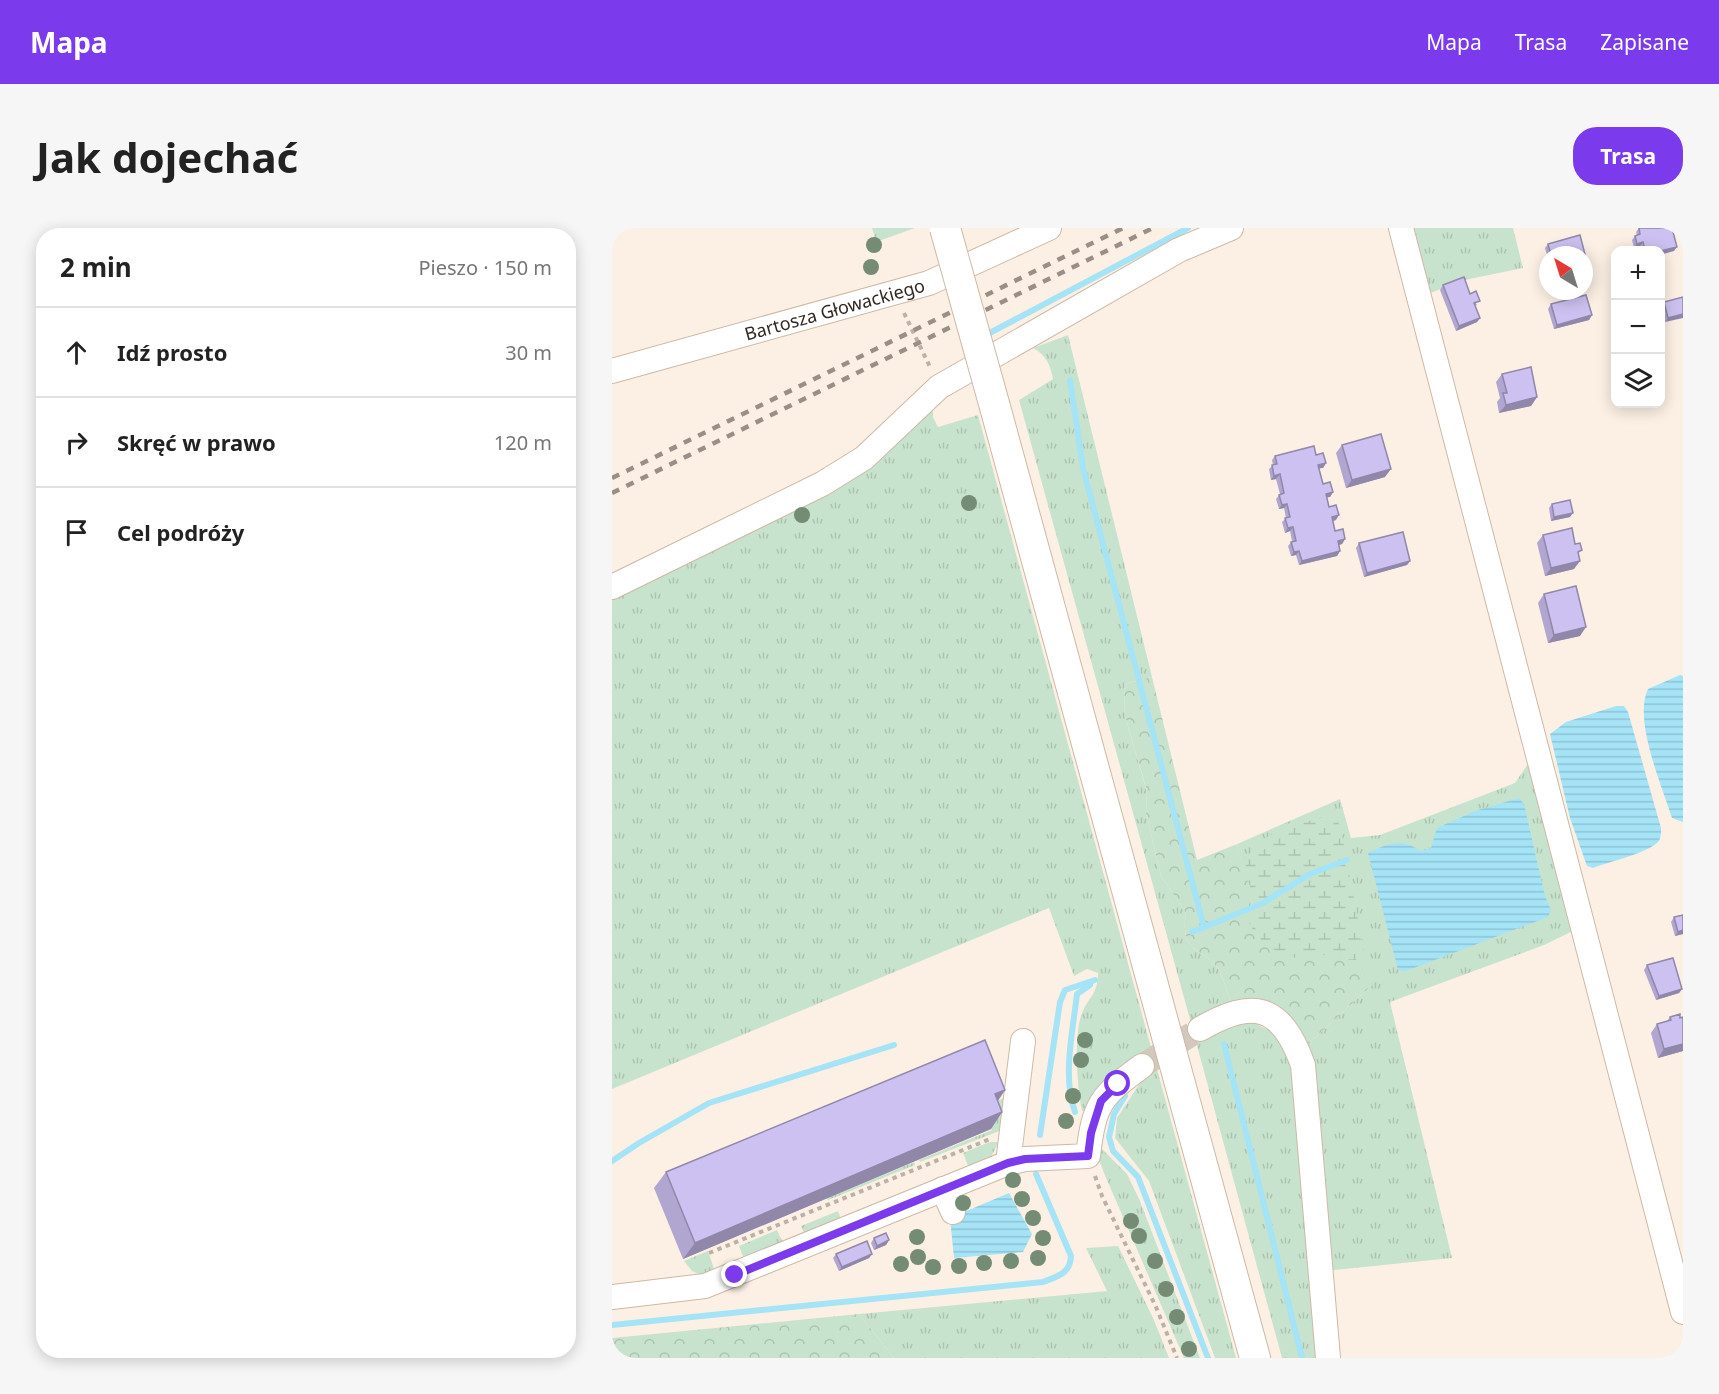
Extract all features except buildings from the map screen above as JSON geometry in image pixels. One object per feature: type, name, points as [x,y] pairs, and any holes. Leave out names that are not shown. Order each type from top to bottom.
[{"type":"main road","points":[[945,228],[1255,1358]]},
{"type":"street","name":"Bartosza Głowackiego","points":[[612,371],[929,283],[1049,228]]},
{"type":"street","points":[[612,587],[842,472],[889,436],[939,387],[1179,250],[1232,228]]},
{"type":"street","points":[[1401,228],[1683,1312]]},
{"type":"street","points":[[1200,1029],[1235,1011],[1245,1009],[1261,1012],[1273,1017],[1298,1051],[1303,1065],[1328,1358]]},
{"type":"street","points":[[1008,1163],[1023,1041]]},
{"type":"street","points":[[612,1297],[705,1286],[1008,1163],[1025,1159],[1088,1156],[1091,1133],[1101,1101],[1142,1066]]},
{"type":"street","points":[[993,1078],[1020,1067]]},
{"type":"street","points":[[943,1189],[953,1212]]},
{"type":"path","points":[[905,312],[939,387]]},
{"type":"path","points":[[709,1253],[989,1139],[1011,1134]]},
{"type":"path","points":[[1088,1156],[1102,1196],[1156,1307],[1177,1358]]},
{"type":"path","points":[[915,1160],[919,1168]]},
{"type":"green space","points":[[872,228],[915,228],[876,242]]},
{"type":"green space","points":[[1413,228],[1513,228],[1523,268],[1460,281],[1426,295]]},
{"type":"green space","points":[[1068,335],[1152,677],[1124,684],[1125,716],[1147,792],[1146,813],[1161,876],[1186,913],[1186,936],[1195,949],[1207,957],[1219,970],[1231,1002],[1191,1023],[1019,400],[1053,379],[1047,360],[1033,348]]},
{"type":"green space","points":[[933,399],[933,417],[938,427],[978,415],[1236,1358],[1215,1358],[1149,1181],[1115,1138],[1117,1118],[1146,1074],[1089,1111],[1082,1111],[1077,1049],[1079,1025],[1083,1010],[1096,987],[1098,973],[1087,969],[1074,976],[1049,908],[612,1089],[612,593],[744,528]]},
{"type":"green space","points":[[1152,677],[1197,860],[1237,844],[1252,897],[1298,958],[1334,953],[1343,960],[1356,960],[1372,985],[1307,1045],[1285,1015],[1277,1008],[1259,1001],[1231,1002],[1219,970],[1207,957],[1195,949],[1186,936],[1186,913],[1161,876],[1146,813],[1147,791],[1125,716],[1124,684]]},
{"type":"green space","points":[[1530,761],[1575,930],[1544,945],[1390,1002],[1452,1258],[1325,1271],[1307,1045],[1372,985],[1251,897],[1237,844],[1340,799],[1351,838],[1380,835],[1515,783]]},
{"type":"green space","points":[[1332,815],[1340,825],[1364,951],[1356,960],[1343,960],[1334,953],[1297,958],[1280,953],[1257,935],[1248,920],[1247,911],[1251,892],[1246,872],[1247,861],[1257,845],[1265,838],[1287,828]]},
{"type":"green space","points":[[1253,1022],[1274,1033],[1296,1068],[1320,1358],[1282,1358],[1196,1042],[1213,1034],[1218,1027]]},
{"type":"green space","points":[[1006,1097],[1002,1130],[920,1162],[919,1160],[992,1130],[985,1112],[993,1103]]},
{"type":"green space","points":[[990,1142],[999,1142],[991,1157],[969,1168],[963,1153]]},
{"type":"green space","points":[[1098,1145],[1127,1174],[1140,1201],[1200,1358],[1184,1358],[1104,1173],[1096,1152]]},
{"type":"green space","points":[[914,1162],[915,1165],[828,1200],[827,1198]]},
{"type":"green space","points":[[838,1211],[842,1222],[805,1235],[801,1226]]},
{"type":"green space","points":[[777,1230],[783,1243],[744,1259],[739,1246]]},
{"type":"green space","points":[[1118,1246],[1154,1320],[1169,1358],[894,1358],[859,1314],[1107,1291],[1086,1248]]},
{"type":"green space","points":[[708,1251],[714,1269],[701,1275],[692,1271],[684,1261]]},
{"type":"green space","points":[[859,1314],[894,1358],[612,1358],[612,1338]]},
{"type":"water","points":[[1680,675],[1683,676],[1683,822],[1672,818],[1656,771],[1646,735],[1644,718],[1644,702],[1648,689]]},
{"type":"water","points":[[1616,706],[1624,706],[1628,712],[1661,828],[1661,836],[1658,842],[1646,850],[1593,868],[1587,866],[1570,818],[1550,734],[1566,722]]},
{"type":"water","points":[[1519,798],[1524,804],[1545,896],[1551,910],[1548,917],[1406,971],[1398,970],[1368,853],[1394,843],[1407,844],[1420,851],[1431,848],[1437,828],[1475,811]]},
{"type":"water","points":[[1009,1193],[1032,1234],[1023,1252],[954,1258],[950,1218]]},
{"type":"waterway","points":[[984,336],[1188,228]]},
{"type":"waterway","points":[[1070,380],[1083,468],[1204,927]]},
{"type":"waterway","points":[[1192,932],[1261,904],[1310,874],[1347,860]]},
{"type":"waterway","points":[[1040,1135],[1060,1002],[1065,990],[1095,980]]},
{"type":"waterway","points":[[1075,1112],[1069,1084],[1071,1038],[1077,994],[1090,985]]},
{"type":"waterway","points":[[1224,1044],[1302,1358]]},
{"type":"waterway","points":[[612,1161],[709,1103],[894,1045]]},
{"type":"waterway","points":[[1125,1096],[1114,1114],[1109,1137],[1113,1151],[1138,1177],[1208,1358]]},
{"type":"waterway","points":[[612,1325],[1043,1282],[1066,1271],[1071,1256],[1036,1174]]},
{"type":"tunnel","points":[[1142,1066],[1200,1029]]},
{"type":"railway","points":[[612,478],[1123,228]]},
{"type":"railway","points":[[612,493],[1153,228]]},
{"type":"route","points":[[735,1275],[1008,1163],[1025,1159],[1088,1156],[1091,1133],[1101,1101],[1118,1084]]}]
